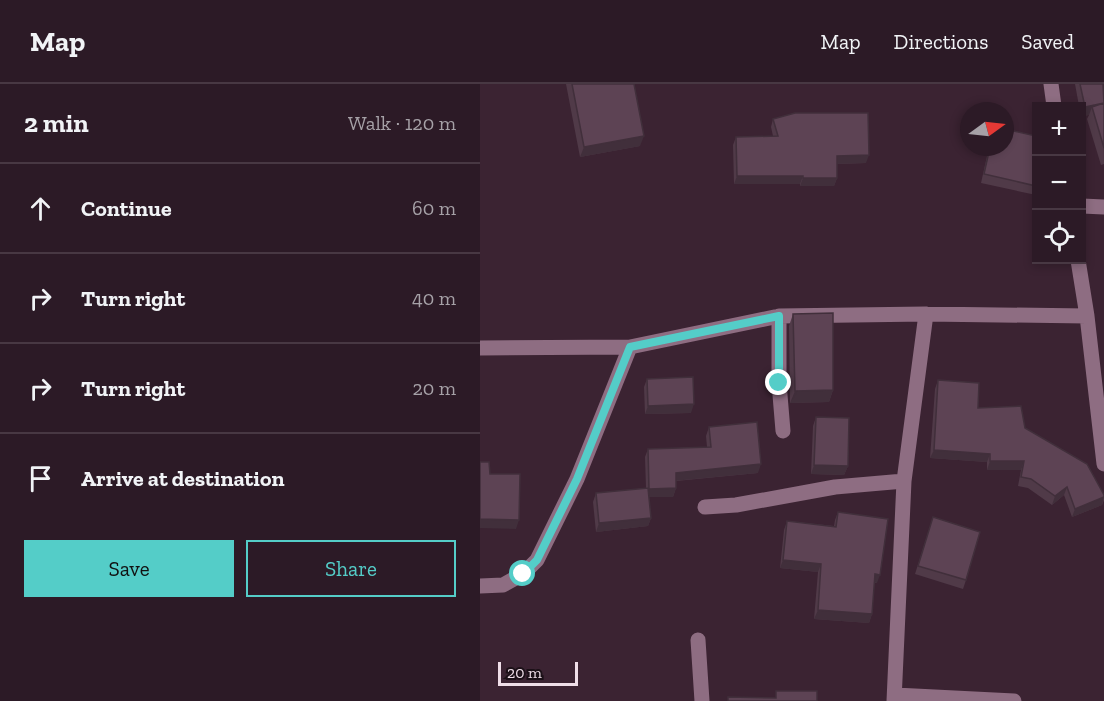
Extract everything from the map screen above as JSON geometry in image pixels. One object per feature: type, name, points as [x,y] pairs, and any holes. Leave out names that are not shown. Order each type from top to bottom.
[{"type":"street","points":[[1051,84],[1053,102]]},
{"type":"street","points":[[1086,206],[1104,207]]},
{"type":"street","points":[[1079,264],[1104,464]]},
{"type":"street","points":[[480,348],[630,347],[779,316],[926,314],[1087,316]]},
{"type":"street","points":[[926,314],[904,481],[894,698],[1014,701]]},
{"type":"street","points":[[779,316],[779,383],[783,431]]},
{"type":"street","points":[[480,586],[503,585],[523,574],[537,560],[577,479],[630,347]]},
{"type":"street","points":[[705,507],[736,505],[835,487],[904,481]]},
{"type":"street","points":[[698,640],[702,701]]},
{"type":"building","points":[[572,84],[634,84],[644,136],[584,147]]},
{"type":"building","points":[[1080,84],[1103,84],[1104,103],[1086,107],[1086,102],[1084,102]]},
{"type":"building","points":[[1104,103],[1104,148],[1092,107]]},
{"type":"building","points":[[795,113],[868,113],[869,155],[837,156],[837,178],[737,176],[736,137],[778,136],[773,119]]},
{"type":"building","points":[[1014,131],[1032,135],[1032,185],[984,174],[988,156],[1014,156]]},
{"type":"building","points":[[833,313],[833,390],[795,391],[793,314]]},
{"type":"building","points":[[693,377],[694,404],[648,406],[647,379]]},
{"type":"building","points":[[938,380],[979,383],[978,408],[1021,406],[1025,428],[1087,464],[1104,497],[1075,509],[1067,487],[1055,496],[1031,479],[1021,477],[1024,461],[990,461],[990,454],[934,450]]},
{"type":"building","points":[[816,417],[849,418],[848,466],[814,465]]},
{"type":"building","points":[[757,422],[761,464],[676,473],[676,488],[649,489],[648,449],[711,447],[709,427]]},
{"type":"building","points":[[480,462],[489,462],[490,474],[520,474],[519,520],[480,519]]},
{"type":"building","points":[[648,488],[651,518],[599,523],[596,493]]},
{"type":"building","points":[[838,512],[888,519],[880,575],[875,574],[872,614],[818,610],[821,564],[783,560],[787,521],[836,527]]},
{"type":"building","points":[[933,517],[980,532],[966,580],[918,566]]},
{"type":"building","points":[[776,691],[817,691],[817,701],[728,701],[728,697],[776,698]]},
{"type":"route","points":[[523,574],[537,560],[577,479],[630,347],[779,316],[779,383]]}]
